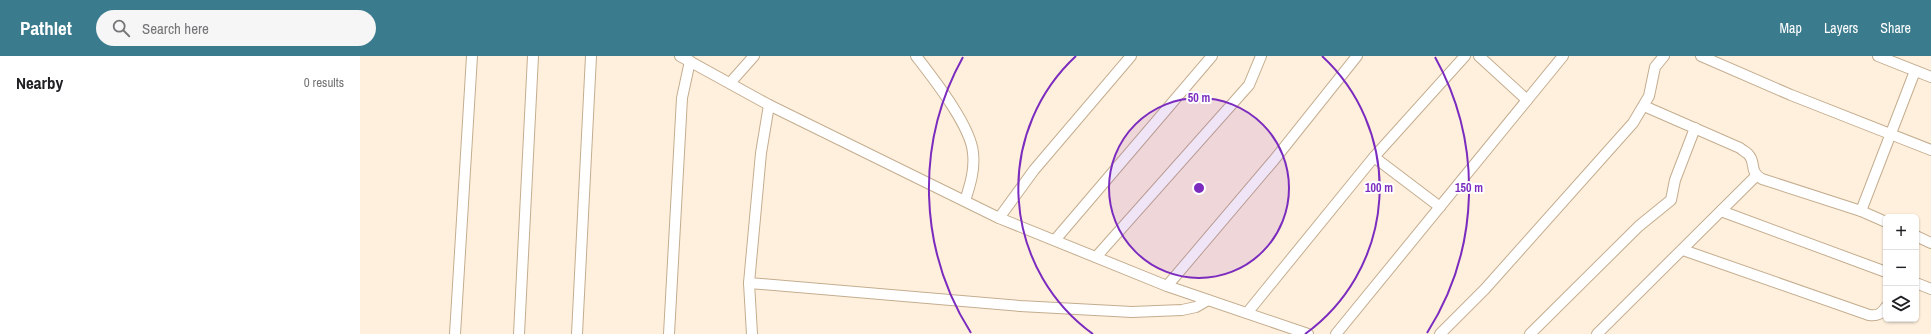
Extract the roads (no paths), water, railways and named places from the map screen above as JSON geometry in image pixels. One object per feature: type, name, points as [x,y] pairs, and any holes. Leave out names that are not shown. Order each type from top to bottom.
[{"type":"street","points":[[455,334],[472,56]]},
{"type":"street","points":[[518,334],[533,56]]},
{"type":"street","points":[[577,334],[591,56]]},
{"type":"street","points":[[680,56],[769,105],[999,218],[1167,286],[1308,334]]},
{"type":"street","points":[[730,83],[754,56]]},
{"type":"street","points":[[916,56],[935,81],[967,133],[973,152],[973,172],[965,201]]},
{"type":"street","points":[[1055,240],[1212,56]]},
{"type":"street","points":[[1096,257],[1249,85],[1261,56]]},
{"type":"street","points":[[1167,286],[1274,160],[1357,56]]},
{"type":"street","points":[[1247,313],[1374,156],[1466,56]]},
{"type":"street","points":[[1479,56],[1527,100]]},
{"type":"street","points":[[1336,334],[1562,56]]},
{"type":"street","points":[[1440,334],[1485,289],[1633,123],[1644,106],[1651,91],[1655,67],[1664,56]]},
{"type":"street","points":[[1701,56],[1931,150]]},
{"type":"street","points":[[1878,56],[1931,77]]},
{"type":"street","points":[[999,218],[1034,170],[1129,57]]},
{"type":"street","points":[[669,334],[682,98],[690,61]]},
{"type":"street","points":[[1861,211],[1915,71]]},
{"type":"street","points":[[752,334],[749,283],[761,153],[769,105]]},
{"type":"street","points":[[1644,106],[1740,148],[1749,155],[1752,162],[1752,170],[1756,176],[1762,179],[1861,211],[1883,221]]},
{"type":"street","points":[[1530,334],[1639,226],[1671,200],[1675,180],[1695,128]]},
{"type":"street","points":[[1374,156],[1440,207]]},
{"type":"street","points":[[1597,334],[1684,250],[1756,176]]},
{"type":"street","points":[[1721,212],[1883,271]]},
{"type":"street","points":[[1919,237],[1931,243]]},
{"type":"street","points":[[1684,250],[1869,315],[1876,316],[1883,312]]},
{"type":"street","points":[[749,283],[1020,306],[1132,312],[1182,310],[1196,307],[1208,300]]},
{"type":"street","points":[[1919,284],[1931,288]]}]
